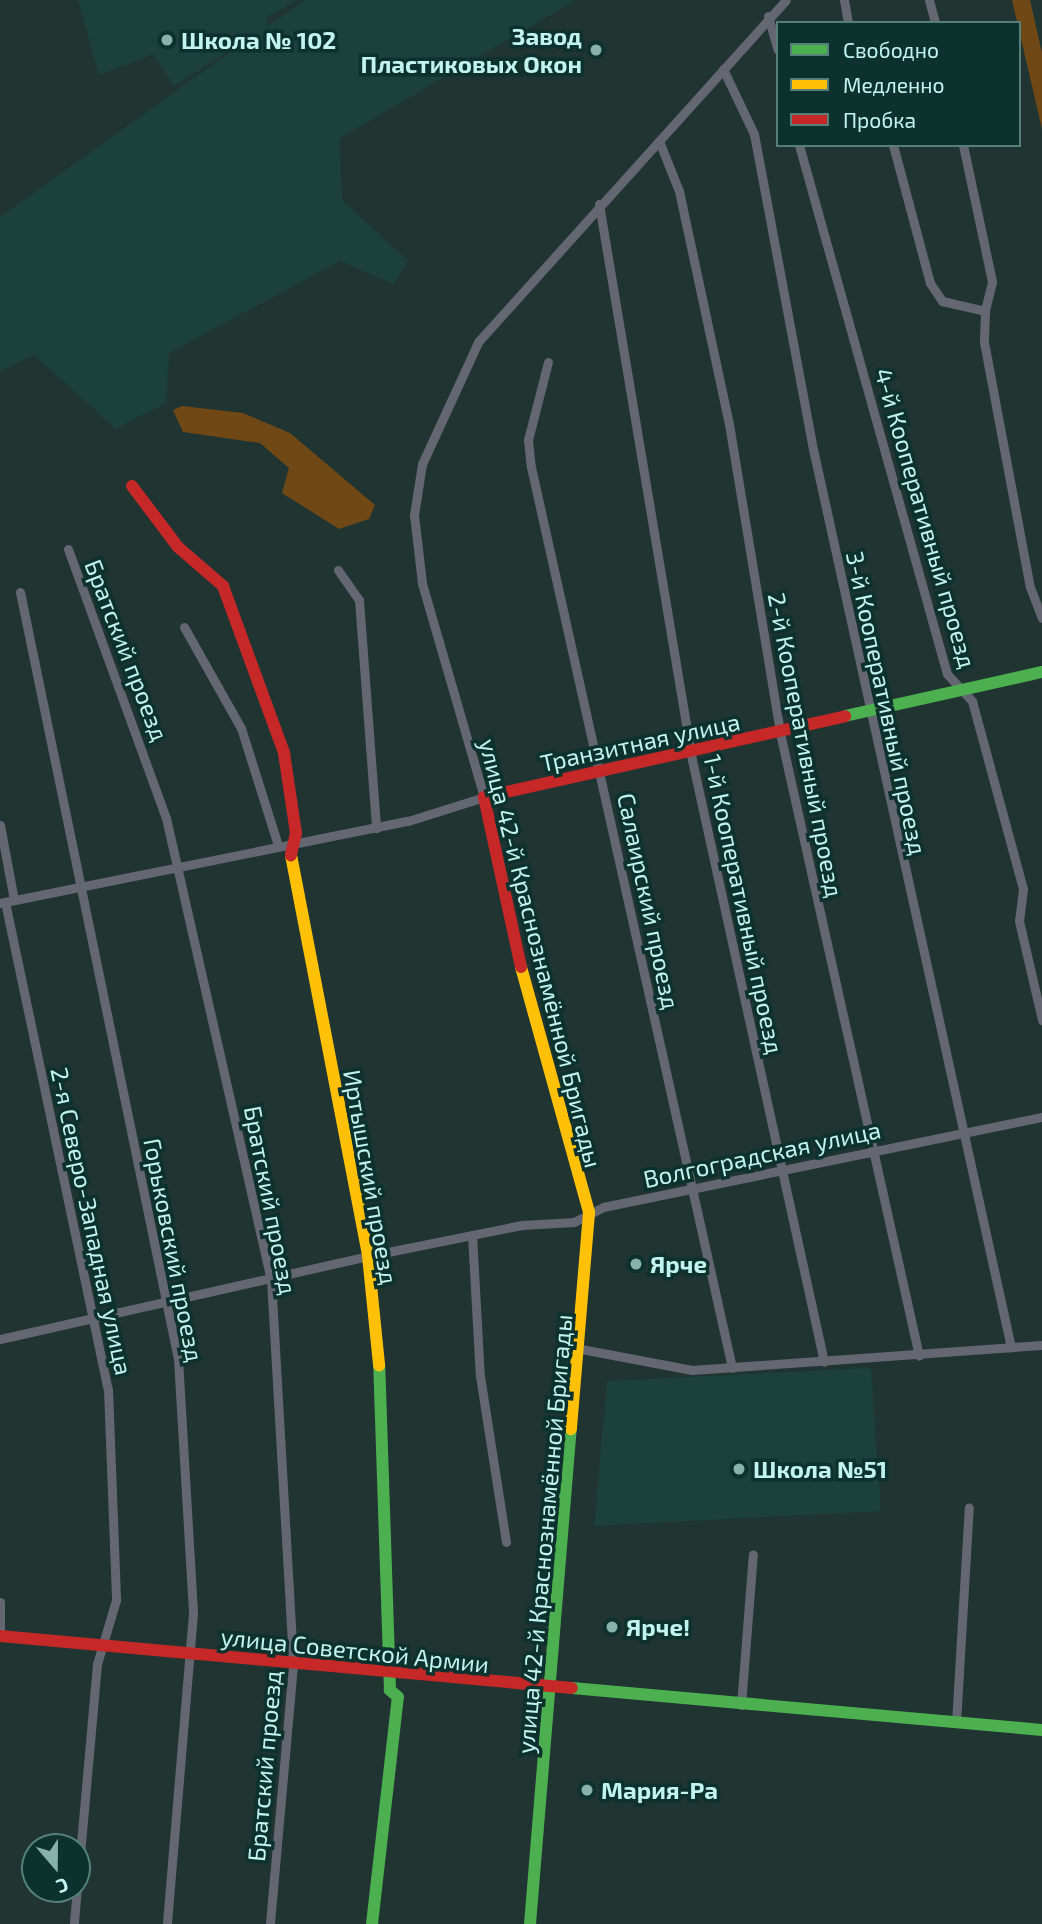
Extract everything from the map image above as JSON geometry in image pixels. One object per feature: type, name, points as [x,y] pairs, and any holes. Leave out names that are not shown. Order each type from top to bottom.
[{"type":"street","name":"улица 42-й Краснознамённой Бригады","points":[[530,1924],[581,1349],[589,1213],[538,1045],[484,797],[422,583],[414,515],[420,475],[478,342],[768,16],[786,0]]},
{"type":"street","points":[[844,0],[848,21]]},
{"type":"street","points":[[929,0],[934,21]]},
{"type":"street","points":[[768,16],[776,43]]},
{"type":"street","name":"3-й Кооперативный проезд","points":[[723,69],[754,134],[870,714],[1011,1347]]},
{"type":"street","name":"2-й Кооперативный проезд","points":[[659,141],[679,191],[729,424],[780,733],[919,1356]]},
{"type":"street","name":"4-й Кооперативный проезд","points":[[800,147],[947,674],[972,701],[1023,889],[1018,921],[1042,1020]]},
{"type":"street","points":[[894,147],[930,283],[942,301],[985,311]]},
{"type":"street","points":[[963,147],[992,282],[985,311],[984,342],[1007,446],[1030,587],[1042,618]]},
{"type":"street","name":"1-й Кооперативный проезд","points":[[599,204],[614,272],[615,332],[692,752],[824,1362]]},
{"type":"street","name":"Салаирский проезд","points":[[548,362],[528,440],[732,1368]]},
{"type":"street","name":"Иртышский проезд","points":[[132,486],[178,547],[223,586],[281,737],[296,834],[284,843]]},
{"type":"street","name":"Братский проезд","points":[[68,549],[132,710],[179,864],[271,1279],[293,1665],[270,1924]]},
{"type":"street","points":[[338,570],[359,600],[376,828]]},
{"type":"street","name":"Горьковский проезд","points":[[20,592],[78,885],[168,1298],[178,1359],[191,1655],[167,1924]]},
{"type":"street","name":"Иртышский проезд","points":[[184,627],[241,728],[284,843],[368,1256],[382,1391],[390,1690],[398,1697],[372,1924]]},
{"type":"street","name":"Транзитная улица","points":[[6,902],[284,843],[376,828],[484,797],[870,714],[1042,672]]},
{"type":"street","name":"2-я Северо-Западная улица","points":[[0,825],[6,902],[96,1316],[108,1389],[116,1600],[101,1648],[74,1924]]},
{"type":"street","name":"Волгоградская улица","points":[[0,1339],[168,1298],[271,1279],[368,1256],[472,1235],[574,1222],[589,1213],[692,1189],[1042,1117]]},
{"type":"street","points":[[472,1235],[480,1376],[506,1542]]},
{"type":"street","points":[[581,1349],[672,1368],[732,1368],[1042,1345]]},
{"type":"street","points":[[956,1723],[969,1507]]},
{"type":"street","points":[[741,1705],[753,1554]]},
{"type":"street","points":[[0,1602],[0,1635]]},
{"type":"street","name":"улица Советской Армии","points":[[0,1635],[101,1648],[1042,1730]]},
{"type":"shaded area","points":[[78,0],[297,0],[266,18],[268,26],[305,0],[576,0],[340,138],[342,200],[408,261],[394,284],[340,261],[169,353],[166,403],[116,429],[34,355],[0,371],[0,217],[257,33],[174,86],[153,54],[99,75]]},
{"type":"shaded area","points":[[1012,0],[1030,0],[1042,53],[1042,129],[1021,39],[1021,21],[1017,21]]},
{"type":"shaded area","points":[[182,406],[243,413],[290,433],[375,505],[369,519],[339,529],[282,493],[289,468],[260,443],[183,432],[173,410]]},
{"type":"shaded area","name":"Школа №51","points":[[871,1368],[881,1511],[594,1526],[607,1381]]},
{"type":"traffic: fast","points":[[845,716],[1042,672]]},
{"type":"traffic: fast","points":[[372,1924],[398,1697],[390,1690],[379,1365]]},
{"type":"traffic: fast","points":[[530,1924],[571,1429]]},
{"type":"traffic: fast","points":[[572,1688],[1042,1730]]},
{"type":"traffic: slow","points":[[291,855],[368,1256],[379,1365]]},
{"type":"traffic: slow","points":[[521,967],[589,1213],[571,1429]]},
{"type":"traffic: jam","points":[[132,486],[178,547],[223,586],[284,753],[296,833],[291,855]]},
{"type":"traffic: jam","points":[[521,967],[484,797],[845,716]]},
{"type":"traffic: jam","points":[[0,1636],[572,1688]]},
{"type":"place","name":"Школа № 102","points":[[167,40]]},
{"type":"place","name":"Завод Пластиковых Окон","points":[[596,50]]},
{"type":"place","name":"Ярче","points":[[636,1264]]},
{"type":"place","name":"Школа №51","points":[[739,1469]]},
{"type":"place","name":"Ярче!","points":[[612,1627]]},
{"type":"place","name":"Мария-Ра","points":[[587,1790]]}]
